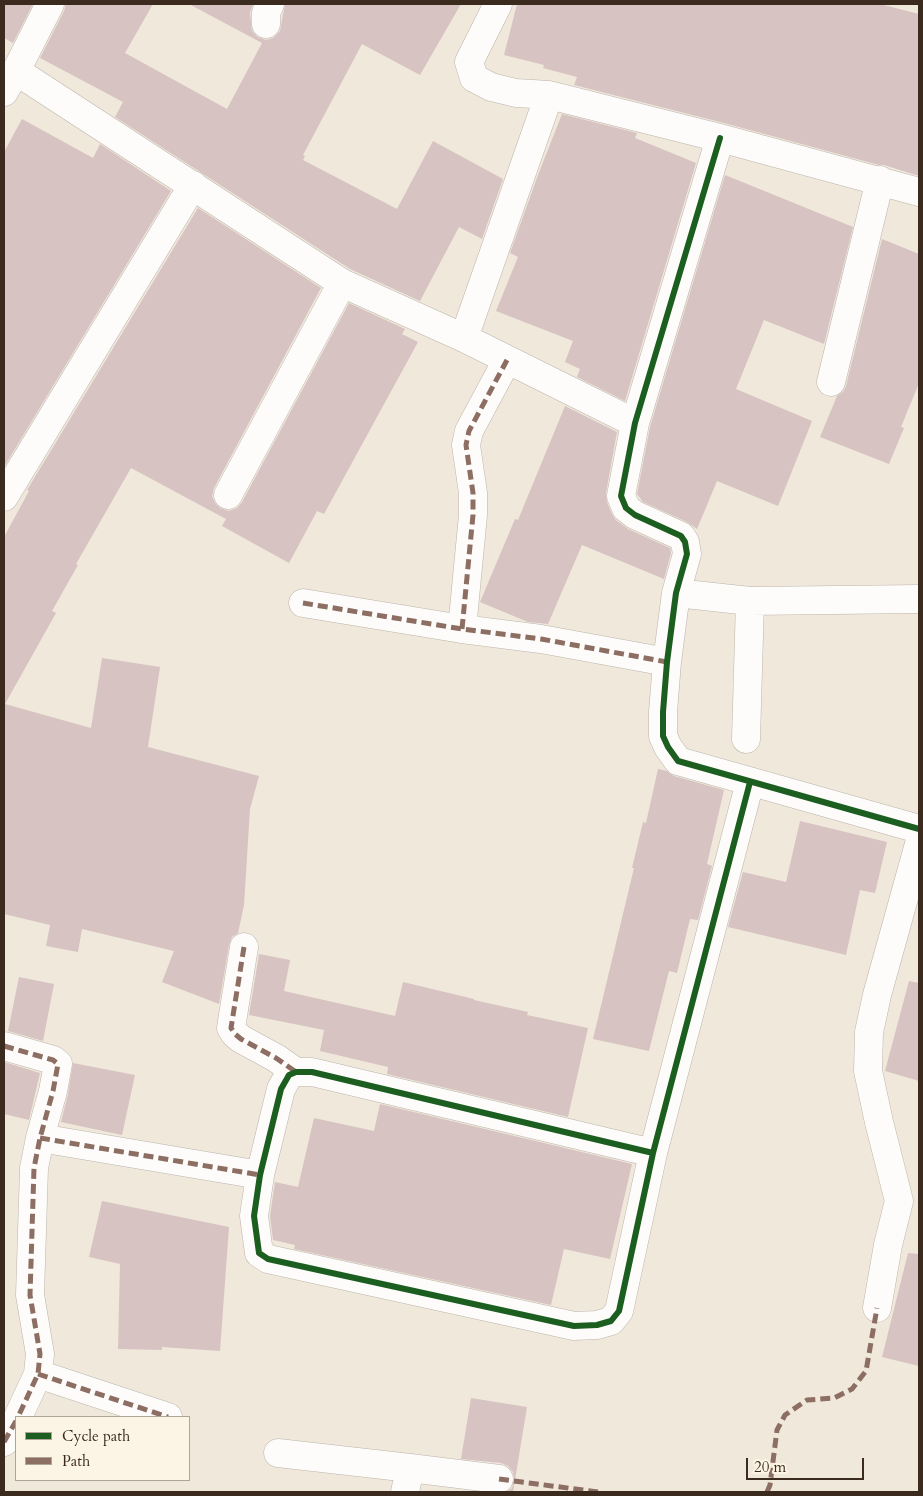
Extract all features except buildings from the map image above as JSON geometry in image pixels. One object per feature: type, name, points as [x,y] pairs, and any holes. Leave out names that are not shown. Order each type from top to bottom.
[{"type":"street","points":[[50,4],[10,81],[192,186],[342,283],[464,338],[635,423]]},
{"type":"street","points":[[498,4],[469,62],[474,78],[491,87],[516,94],[548,95],[720,138],[919,192]]},
{"type":"street","points":[[464,338],[548,95]]},
{"type":"street","points":[[720,138],[635,423],[621,496],[626,508],[630,512],[682,536],[685,542],[687,554],[676,593],[667,662],[663,736],[678,761],[919,829]]},
{"type":"street","points":[[831,382],[880,180]]},
{"type":"street","points":[[4,497],[192,186]]},
{"type":"street","points":[[228,494],[342,283]]},
{"type":"street","points":[[462,629],[473,515],[473,493],[466,445],[469,431],[507,360]]},
{"type":"street","points":[[676,593],[750,601],[919,599]]},
{"type":"street","points":[[746,740],[750,601]]},
{"type":"street","points":[[303,603],[462,629],[541,639],[667,662]]},
{"type":"street","points":[[653,1153],[312,1072],[296,1072],[289,1075],[281,1089],[260,1175],[254,1216],[259,1253],[268,1259],[574,1326],[591,1326],[611,1321],[619,1311],[653,1153],[750,782]]},
{"type":"street","points":[[877,1308],[888,1245],[909,1203],[868,1070],[869,1032],[877,995],[919,844]]},
{"type":"street","points":[[244,947],[232,1028],[240,1039],[276,1058],[296,1072]]},
{"type":"street","points":[[4,1046],[53,1060],[58,1064],[34,1168],[30,1295],[40,1354],[38,1374],[18,1416]]},
{"type":"street","points":[[40,1138],[260,1175]]},
{"type":"street","points":[[38,1374],[165,1416]]},
{"type":"street","points":[[4,1442],[15,1423]]},
{"type":"street","points":[[278,1453],[407,1480],[499,1479]]},
{"type":"marked path","points":[[462,629],[473,515],[473,493],[466,445],[469,431],[507,360]]},
{"type":"marked path","points":[[303,603],[462,629],[541,639],[667,662]]},
{"type":"marked path","points":[[244,947],[231,1028],[241,1039],[276,1058],[296,1072]]},
{"type":"marked path","points":[[4,1046],[53,1060],[58,1064],[34,1168],[30,1295],[40,1354],[38,1374],[18,1416]]},
{"type":"marked path","points":[[40,1138],[260,1175]]},
{"type":"marked path","points":[[767,1492],[770,1485],[777,1430],[785,1415],[807,1400],[834,1398],[852,1389],[866,1371],[877,1308]]},
{"type":"marked path","points":[[38,1374],[165,1416]]},
{"type":"marked path","points":[[4,1442],[15,1423]]},
{"type":"marked path","points":[[499,1479],[598,1492]]},
{"type":"cycle path","points":[[720,138],[635,423],[621,496],[626,508],[635,515],[681,536],[685,542],[687,554],[676,593],[667,662],[663,736],[678,761],[919,829]]},
{"type":"cycle path","points":[[653,1153],[312,1072],[296,1072],[289,1075],[281,1089],[260,1175],[254,1216],[259,1253],[268,1259],[574,1326],[597,1325],[611,1321],[619,1311],[653,1153],[750,782]]}]
